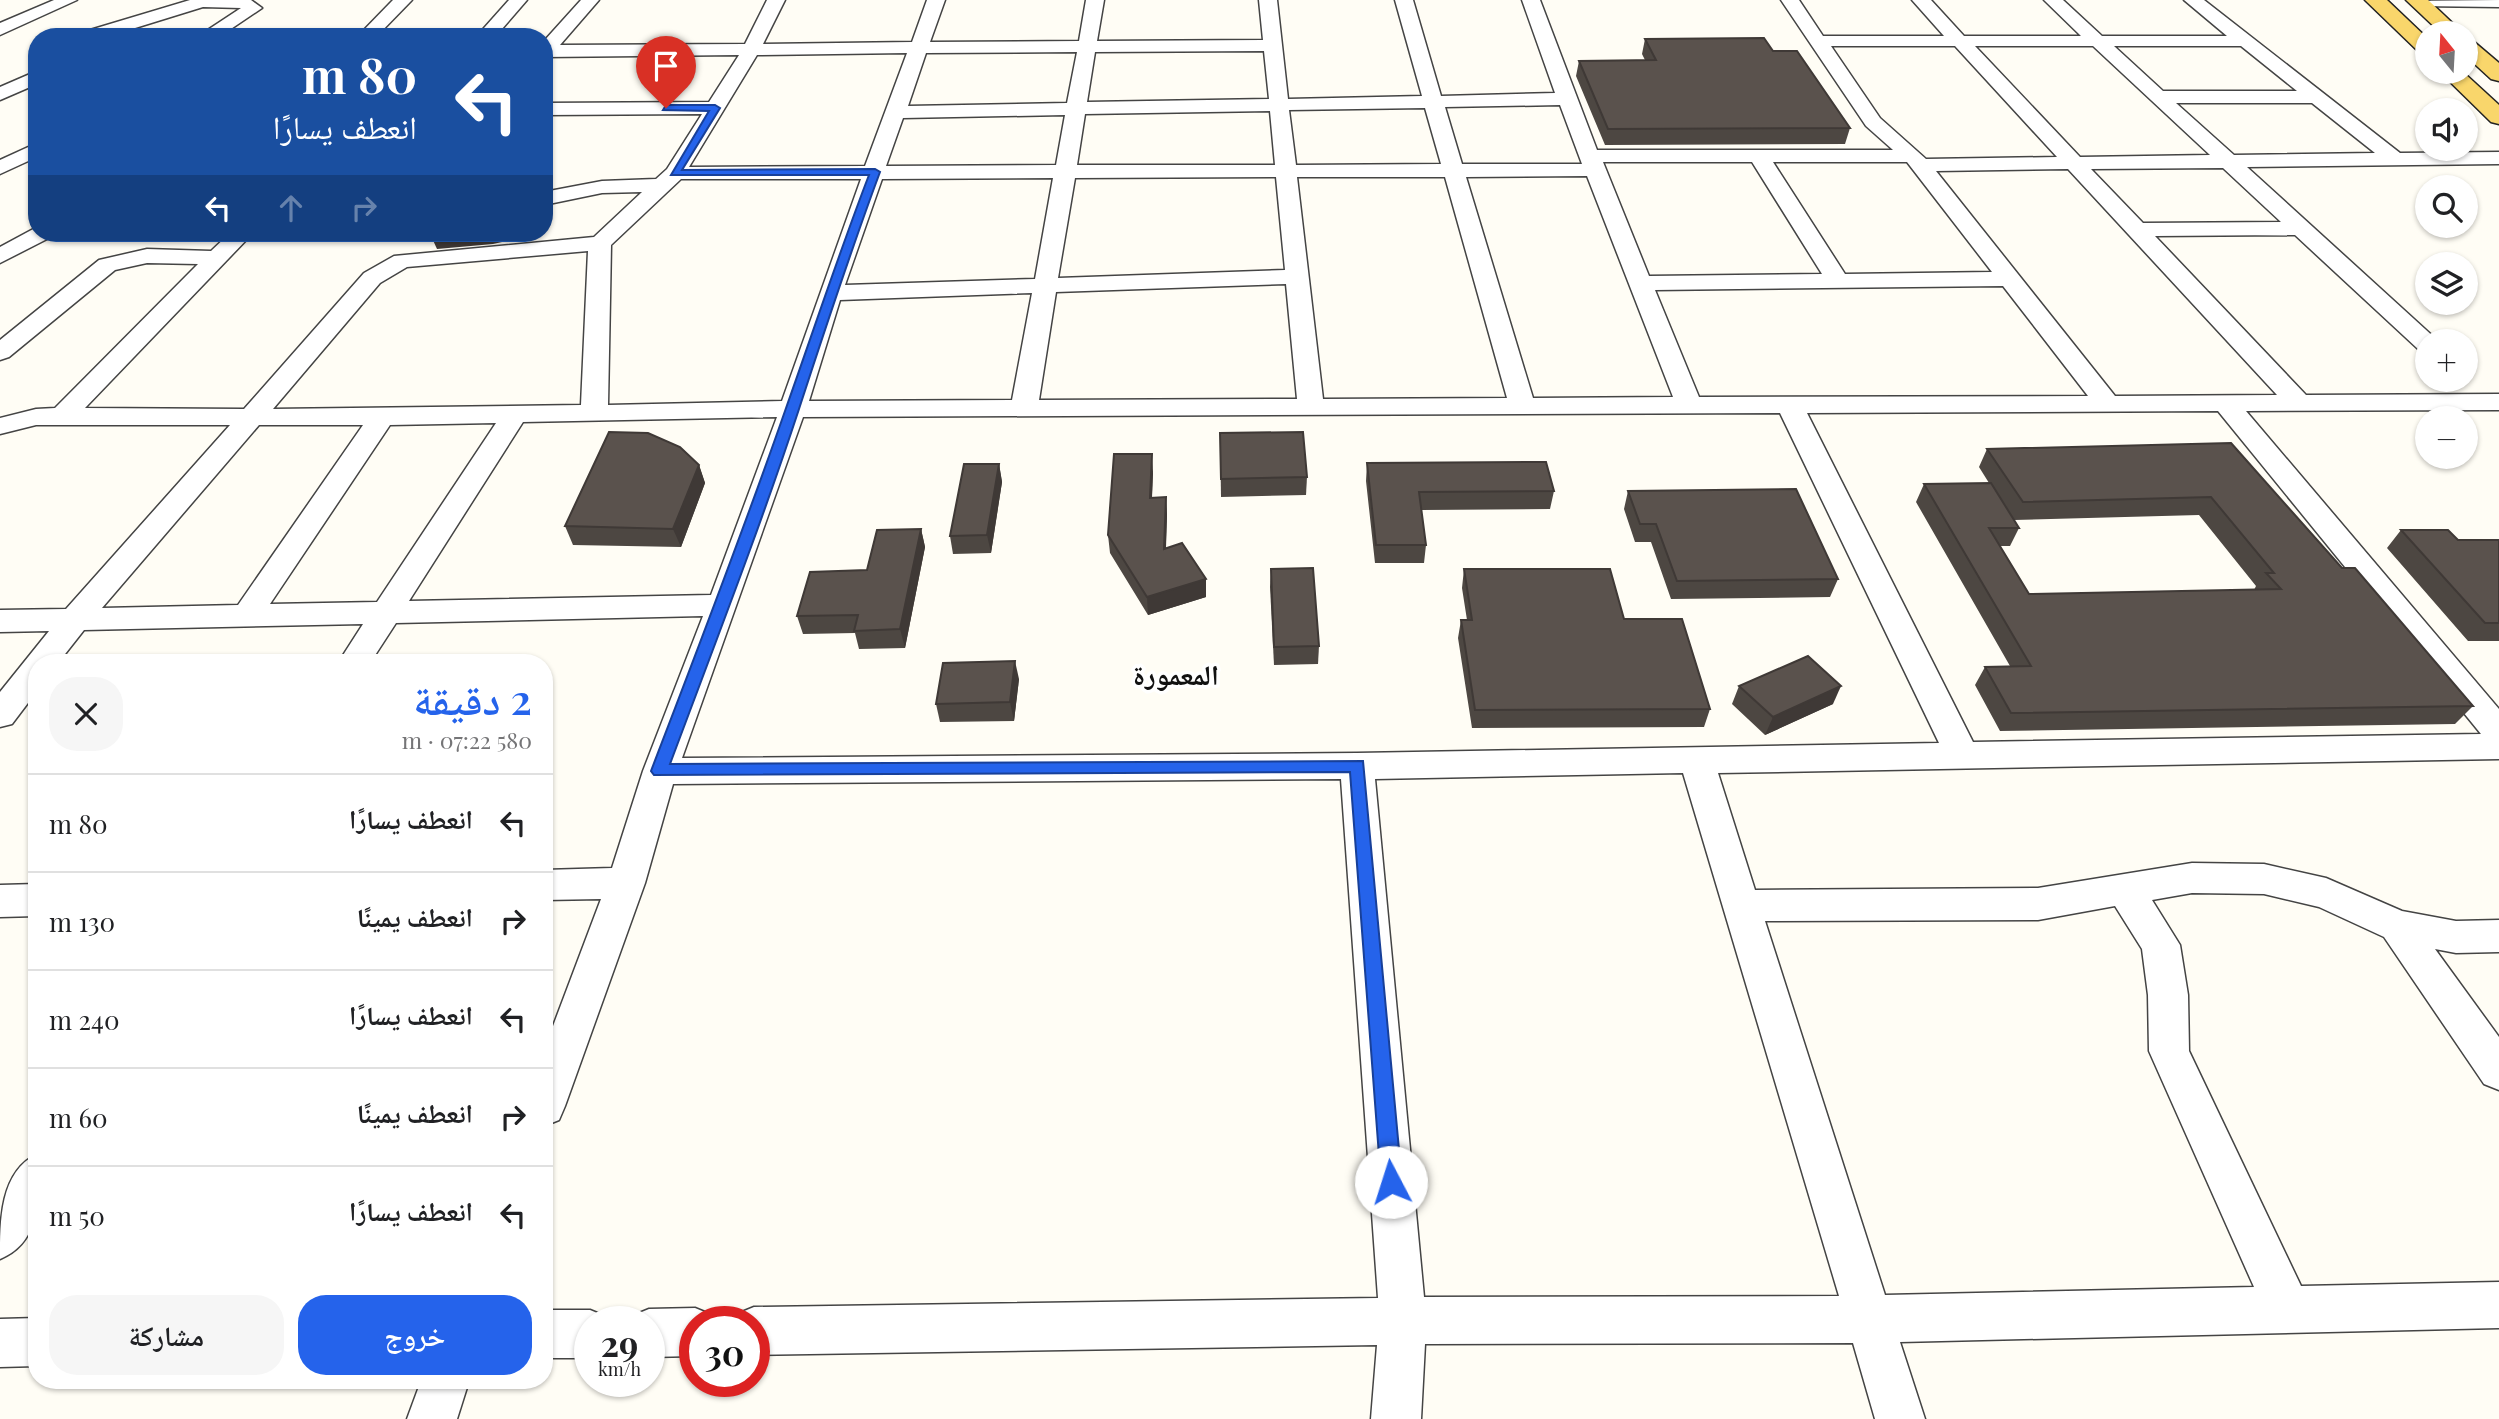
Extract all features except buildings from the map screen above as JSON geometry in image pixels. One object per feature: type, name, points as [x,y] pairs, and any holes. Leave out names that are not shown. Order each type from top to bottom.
[{"type":"main road","points":[[2375,0],[2415,38]]},
{"type":"main road","points":[[2416,1],[2439,21]]},
{"type":"main road","points":[[2478,56],[2499,74]]},
{"type":"main road","points":[[2464,84],[2499,117]]},
{"type":"street","points":[[0,30],[68,0]]},
{"type":"street","points":[[375,28],[403,0]]},
{"type":"street","points":[[493,28],[518,0]]},
{"type":"street","points":[[553,41],[590,0]]},
{"type":"street","points":[[402,261],[600,243],[668,179],[751,50],[776,0]]},
{"type":"street","points":[[553,1082],[626,883],[660,771],[723,605],[793,409],[830,292],[936,0]]},
{"type":"street","points":[[1024,408],[1095,0]]},
{"type":"street","points":[[1268,0],[1311,407]]},
{"type":"street","points":[[1404,0],[1522,406]]},
{"type":"street","points":[[1531,0],[1689,405]]},
{"type":"street","points":[[1790,0],[1873,121],[1917,160],[2107,403]]},
{"type":"street","points":[[1921,0],[2298,402]]},
{"type":"street","points":[[2053,0],[2415,333]]},
{"type":"street","points":[[2193,0],[2395,159]]},
{"type":"street","points":[[116,28],[206,1],[244,4],[253,8],[221,28]]},
{"type":"street","points":[[2416,1],[2499,2]]},
{"type":"street","points":[[0,36],[24,38]]},
{"type":"street","points":[[1817,41],[2245,41]]},
{"type":"street","points":[[553,51],[1273,45]]},
{"type":"street","points":[[2158,97],[2316,97]]},
{"type":"street","points":[[895,112],[1568,99]]},
{"type":"street","points":[[553,109],[715,108]]},
{"type":"street","points":[[0,167],[28,153]]},
{"type":"street","points":[[1759,156],[1838,281]]},
{"type":"street","points":[[553,198],[602,187],[668,179],[875,172],[1453,171],[1759,156],[2073,163],[2499,158]]},
{"type":"street","points":[[2136,230],[2300,228]]},
{"type":"street","points":[[0,256],[28,240]]},
{"type":"street","points":[[62,416],[234,242]]},
{"type":"street","points":[[50,654],[75,619],[365,284],[402,261],[415,242]]},
{"type":"street","points":[[594,414],[600,243]]},
{"type":"street","points":[[0,352],[107,265],[147,256],[219,258]]},
{"type":"street","points":[[830,292],[1298,277]]},
{"type":"street","points":[[1641,283],[2012,279]]},
{"type":"street","points":[[2478,389],[2495,402]]},
{"type":"street","points":[[2224,402],[2499,732]]},
{"type":"street","points":[[0,426],[36,418],[62,416],[382,417],[793,409],[1689,405],[1790,407],[2495,402]]},
{"type":"street","points":[[1790,407],[1961,753]]},
{"type":"street","points":[[360,654],[513,415]]},
{"type":"street","points":[[247,615],[382,417]]},
{"type":"street","points":[[0,621],[723,605]]},
{"type":"street","points":[[0,715],[28,683]]},
{"type":"street","points":[[660,771],[1357,766],[1961,753],[2499,746]]},
{"type":"street","points":[[1696,758],[1900,1419]]},
{"type":"street","points":[[1357,766],[1403,1321],[1396,1419]]},
{"type":"street","points":[[1743,906],[2038,904],[2192,878],[2264,879],[2326,893],[2397,926],[2456,937],[2499,936]]},
{"type":"street","points":[[553,885],[626,883]]},
{"type":"street","points":[[2125,891],[2161,945],[2168,995],[2169,1051],[2288,1310]]},
{"type":"street","points":[[0,901],[28,900]]},
{"type":"street","points":[[2397,926],[2499,1071]]},
{"type":"street","points":[[0,1237],[28,1190]]},
{"type":"street","points":[[770,1331],[1403,1321],[1869,1319],[2499,1306]]},
{"type":"street","points":[[553,1334],[574,1334]]},
{"type":"street","points":[[0,1343],[28,1342]]},
{"type":"street","points":[[432,1419],[442,1389]]},
{"type":"district","name":"المعمورة","points":[[1176,675]]},
{"type":"route","points":[[666,108],[715,108],[675,173],[875,172],[830,292],[793,409],[723,605],[660,771],[1357,766],[1391,1182]]}]
